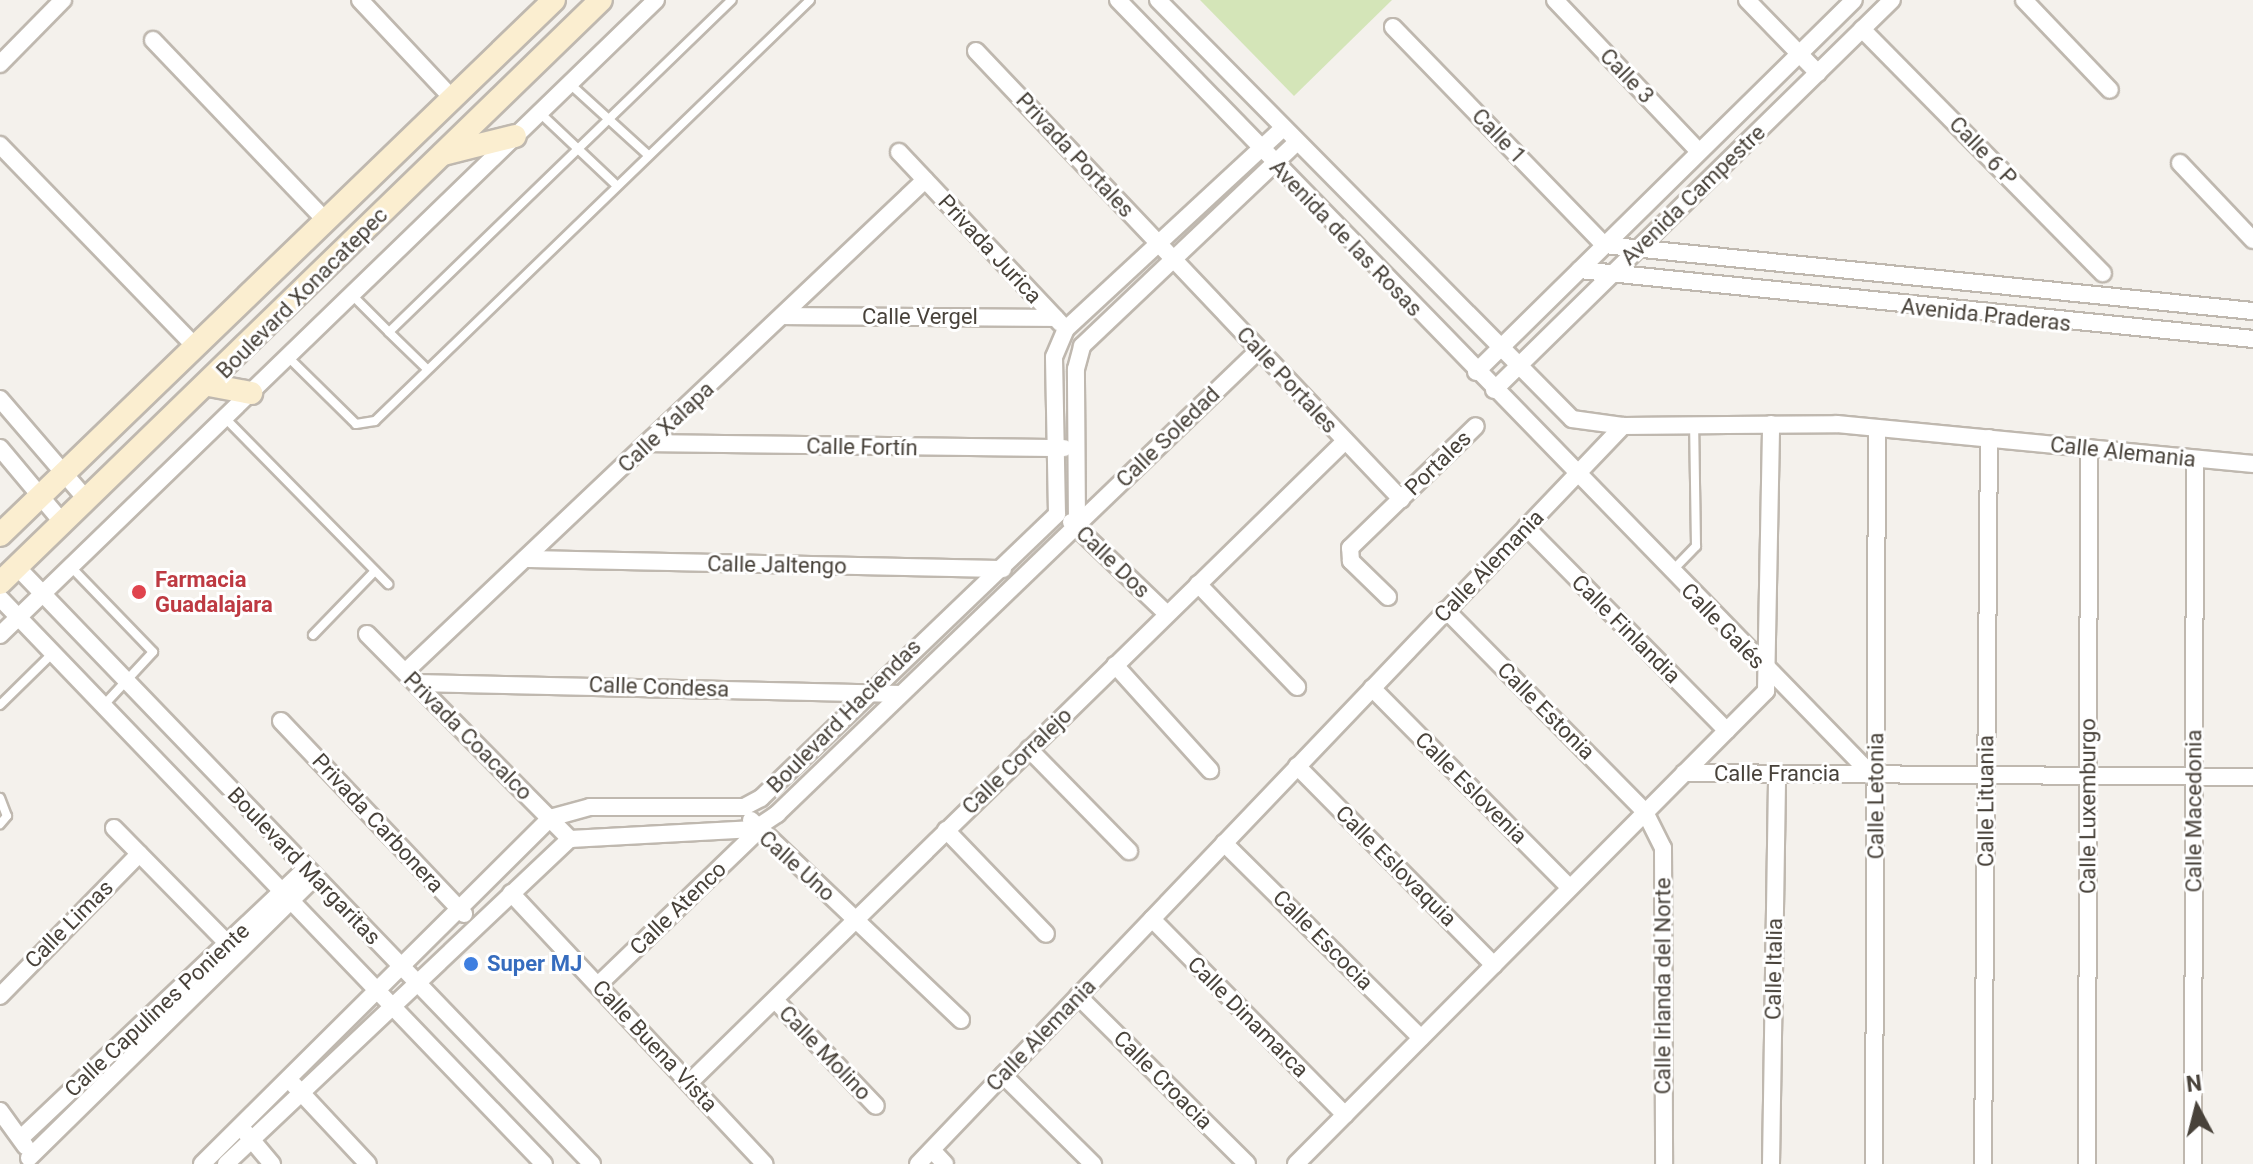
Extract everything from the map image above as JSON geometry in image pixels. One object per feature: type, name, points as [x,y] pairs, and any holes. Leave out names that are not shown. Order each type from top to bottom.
[{"type":"main road","name":"Boulevard Xonacatepec","points":[[0,535],[554,0]]},
{"type":"main road","name":"Boulevard Xonacatepec","points":[[0,583],[209,385],[601,0]]},
{"type":"main road","points":[[442,154],[515,136]]},
{"type":"main road","points":[[209,385],[251,393]]},
{"type":"street","points":[[0,64],[63,0]]},
{"type":"street","points":[[360,0],[453,99]]},
{"type":"street","points":[[0,635],[656,0]]},
{"type":"street","name":"Avenida de las Rosas","points":[[1118,0],[1575,476]]},
{"type":"street","name":"Avenida de las Rosas","points":[[1158,0],[1295,144],[1572,419],[1623,426]]},
{"type":"street","name":"Calle 3","points":[[1555,0],[1699,152]]},
{"type":"street","points":[[1747,0],[1818,73]]},
{"type":"street","name":"Avenida Campestre","points":[[1476,372],[1854,0]]},
{"type":"street","name":"Avenida Campestre","points":[[1494,390],[1892,0]]},
{"type":"street","points":[[2024,0],[2110,90]]},
{"type":"street","name":"Calle 1","points":[[1393,27],[1604,245]]},
{"type":"street","name":"Calle 6 P","points":[[1862,29],[2103,273]]},
{"type":"street","points":[[153,40],[326,221]]},
{"type":"street","name":"Privada Portales","points":[[976,51],[1174,260]]},
{"type":"street","points":[[1057,514],[1054,357],[1060,323],[1158,244],[1282,129]]},
{"type":"street","points":[[1077,525],[1075,448],[1082,346],[1295,144]]},
{"type":"street","points":[[0,145],[194,345]]},
{"type":"street","name":"Privada Jurica","points":[[899,152],[1082,346]]},
{"type":"street","points":[[2180,163],[2253,240]]},
{"type":"street","name":"Calle Xalapa","points":[[411,678],[525,559],[925,180]]},
{"type":"street","name":"Avenida Praderas","points":[[1604,245],[2253,311]]},
{"type":"street","points":[[1719,286],[1725,258]]},
{"type":"street","name":"Calle Portales","points":[[1174,260],[1401,499]]},
{"type":"street","name":"Avenida Praderas","points":[[1580,270],[2253,339]]},
{"type":"street","name":"Calle Vergel","points":[[784,316],[1060,323]]},
{"type":"street","name":"Calle Soledad","points":[[1077,525],[1259,350]]},
{"type":"street","points":[[0,399],[87,500]]},
{"type":"street","points":[[1766,671],[1771,424]]},
{"type":"street","name":"Calle Alemania","points":[[918,1164],[1623,426],[1771,424],[1877,428],[2253,464]]},
{"type":"street","name":"Portales","points":[[1388,597],[1351,561],[1350,548],[1476,426]]},
{"type":"street","name":"Calle Letonia","points":[[1874,1164],[1877,428]]},
{"type":"street","name":"Calle Lituania","points":[[1983,1164],[1989,438]]},
{"type":"street","name":"Calle Corralejo","points":[[689,1083],[1345,441]]},
{"type":"street","name":"Calle Fortín","points":[[650,443],[1075,448]]},
{"type":"street","points":[[0,448],[63,523]]},
{"type":"street","name":"Calle Luxemburgo","points":[[2087,1164],[2089,448]]},
{"type":"street","name":"Calle Macedonia","points":[[2193,1164],[2195,459]]},
{"type":"street","name":"Calle Galés","points":[[1575,476],[1766,671],[1874,774]]},
{"type":"street","name":"Calle Dos","points":[[1057,514],[1077,525],[1167,614]]},
{"type":"street","name":"Boulevard Haciendas","points":[[295,1087],[377,990],[550,818],[590,807],[744,807],[1057,514]]},
{"type":"street","name":"Boulevard Haciendas","points":[[756,830],[1077,525]]},
{"type":"street","name":"Calle Finlandia","points":[[1526,527],[1727,731]]},
{"type":"street","name":"Calle Jaltengo","points":[[525,559],[1030,569]]},
{"type":"street","name":"Boulevard Margaritas","points":[[17,567],[592,1164]]},
{"type":"street","points":[[1198,584],[1297,687]]},
{"type":"street","name":"Boulevard Margaritas","points":[[0,598],[544,1164]]},
{"type":"street","name":"Calle Estonia","points":[[1446,610],[1645,812]]},
{"type":"street","name":"Privada Coacalco","points":[[367,634],[570,839]]},
{"type":"street","points":[[1115,665],[1210,770]]},
{"type":"street","name":"Calle Francia","points":[[1296,1164],[1766,691],[1766,671]]},
{"type":"street","name":"Calle Condesa","points":[[411,678],[901,694]]},
{"type":"street","name":"Calle Eslovenia","points":[[1372,688],[1570,888]]},
{"type":"street","name":"Privada Carbonera","points":[[281,721],[475,926]]},
{"type":"street","points":[[1029,749],[1129,851]]},
{"type":"street","name":"Calle Eslovaquia","points":[[1297,766],[1494,965]]},
{"type":"street","name":"Calle Francia","points":[[1684,773],[2253,777]]},
{"type":"street","name":"Calle Italia","points":[[1771,1164],[1777,774]]},
{"type":"street","name":"Calle Uno","points":[[744,807],[756,830],[856,919],[961,1020]]},
{"type":"street","name":"Calle Irlanda del Norte","points":[[1645,812],[1663,848],[1664,1164]]},
{"type":"street","points":[[114,828],[232,949]]},
{"type":"street","points":[[570,839],[756,830]]},
{"type":"street","name":"Calle Atenco","points":[[598,985],[756,830]]},
{"type":"street","points":[[946,830],[1046,934]]},
{"type":"street","name":"Boulevard Haciendas","points":[[202,1164],[246,1134],[570,839]]},
{"type":"street","name":"Calle Escocia","points":[[1224,843],[1421,1038]]},
{"type":"street","name":"Calle Limas","points":[[0,996],[139,854]]},
{"type":"street","name":"Calle Capulines Poniente","points":[[29,1161],[23,1136],[232,949],[311,872]]},
{"type":"street","name":"Calle Buena Vista","points":[[511,893],[760,1162]]},
{"type":"street","name":"Calle Dinamarca","points":[[1152,919],[1345,1115]]},
{"type":"street","name":"Calle Capulines Poniente","points":[[29,1161],[232,949]]},
{"type":"street","name":"Calle Croacia","points":[[1078,996],[1247,1164]]},
{"type":"street","name":"Calle Molino","points":[[775,1000],[876,1106]]},
{"type":"street","points":[[1003,1075],[1093,1164]]},
{"type":"street","points":[[295,1087],[368,1164]]},
{"type":"street","points":[[0,1111],[23,1136]]},
{"type":"street","points":[[246,1134],[272,1164]]},
{"type":"street","name":"Boulevard Haciendas","points":[[226,1164],[246,1134]]},
{"type":"street","points":[[932,1150],[945,1164]]},
{"type":"lane","points":[[389,332],[731,0]]},
{"type":"lane","points":[[288,357],[365,426],[803,2]]},
{"type":"lane","points":[[570,84],[647,154]]},
{"type":"lane","points":[[540,113],[615,184]]},
{"type":"lane","points":[[352,295],[427,369]]},
{"type":"lane","points":[[225,418],[388,584]]},
{"type":"lane","points":[[1671,572],[1696,546],[1694,425]]},
{"type":"lane","points":[[71,567],[150,642],[152,661],[103,706]]},
{"type":"lane","points":[[313,635],[375,571]]},
{"type":"lane","points":[[0,705],[53,653]]},
{"type":"lane","points":[[0,798],[7,816],[0,824]]},
{"type":"green space","points":[[1200,0],[1392,0],[1294,96]]},
{"type":"place","name":"Farmacia Guadalajara","points":[[139,592]]},
{"type":"place","name":"Super MJ","points":[[471,964]]}]
